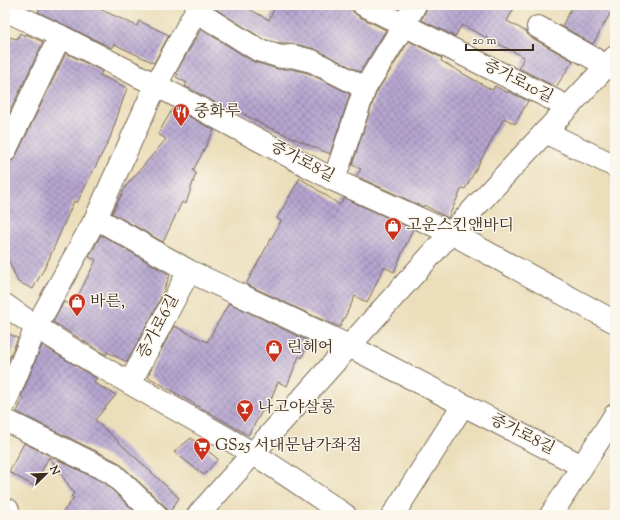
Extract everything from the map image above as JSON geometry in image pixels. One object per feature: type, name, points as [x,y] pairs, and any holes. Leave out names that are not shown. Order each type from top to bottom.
[{"type":"street","name":"증가로10길","points":[[364,5],[568,107]]},
{"type":"street","points":[[334,180],[365,88],[415,5]]},
{"type":"street","points":[[5,403],[36,327],[96,218],[156,85],[198,8],[258,50],[281,57],[292,56],[312,61],[365,88]]},
{"type":"street","name":"증가로8길","points":[[5,10],[156,85],[334,180],[451,233],[615,322]]},
{"type":"street","name":"증가로10길","points":[[451,233],[611,61],[538,27]]},
{"type":"street","points":[[5,151],[60,36]]},
{"type":"street","points":[[545,132],[615,166]]},
{"type":"street","name":"증가로8길","points":[[96,218],[189,271],[349,346],[582,466]]},
{"type":"street","points":[[198,515],[451,233]]},
{"type":"street","name":"증가로6길","points":[[130,383],[189,271]]},
{"type":"street","points":[[5,305],[36,327],[252,454],[345,515]]},
{"type":"street","points":[[393,515],[463,404]]},
{"type":"street","points":[[551,515],[615,415]]},
{"type":"street","points":[[5,420],[112,473],[156,515]]},
{"type":"building","points":[[41,5],[91,5],[137,26],[139,21],[169,35],[154,63],[114,44],[112,48],[38,12]]},
{"type":"building","points":[[219,5],[242,5],[269,20],[276,5],[352,5],[353,12],[358,16],[386,30],[360,72],[315,49],[295,44],[282,44],[263,39],[217,10]]},
{"type":"building","points":[[427,5],[516,5],[507,21],[527,32],[527,34],[532,38],[573,61],[556,87],[519,68],[524,57],[462,25],[455,36],[421,20],[426,11]]},
{"type":"building","points":[[573,5],[615,5],[593,44],[562,26]]},
{"type":"building","points":[[201,29],[254,62],[278,69],[291,69],[308,73],[350,94],[330,154],[261,124],[233,108],[232,111],[229,110],[185,86],[187,83],[176,77],[178,74],[176,73]]},
{"type":"building","points":[[20,33],[25,36],[26,34],[43,42],[5,122],[5,36],[17,39]]},
{"type":"building","points":[[409,41],[442,58],[441,61],[492,90],[495,86],[528,101],[515,124],[504,118],[465,189],[462,188],[448,218],[424,205],[423,207],[356,176],[361,169],[352,165],[376,93]]},
{"type":"building","points":[[66,53],[102,71],[100,75],[127,88],[110,138],[77,203],[74,201],[48,261],[33,289],[18,282],[5,252],[5,163],[12,161],[16,156]]},
{"type":"building","points":[[173,108],[214,130],[193,171],[196,173],[186,204],[182,202],[163,242],[112,213],[126,186],[166,139],[158,134]]},
{"type":"building","points":[[300,178],[340,205],[344,198],[413,229],[394,272],[384,267],[367,303],[355,296],[340,327],[246,284],[281,221],[277,218]]},
{"type":"building","points":[[101,235],[170,275],[157,306],[127,362],[107,352],[106,355],[53,322],[64,302],[73,306],[96,260],[89,257]]},
{"type":"building","points":[[229,303],[308,341],[302,358],[299,356],[287,386],[278,382],[266,411],[263,410],[248,435],[148,377],[174,326],[207,342]]},
{"type":"building","points":[[5,332],[18,338],[6,366],[5,366]]},
{"type":"building","points":[[42,345],[96,378],[94,383],[116,395],[95,420],[179,498],[168,515],[168,511],[165,506],[118,462],[17,412],[23,397],[21,396]]},
{"type":"building","points":[[191,438],[218,459],[204,475],[174,452]]},
{"type":"building","points":[[24,443],[105,483],[138,515],[60,515],[74,498],[71,496],[74,493],[49,457],[34,486],[9,472]]},
{"type":"place","name":"중화루","points":[[181,127]]},
{"type":"place","name":"고운스킨앤바디","points":[[393,241]]},
{"type":"place","name":"바른,","points":[[77,317]]},
{"type":"place","name":"린헤어","points":[[274,363]]},
{"type":"place","name":"나고야살롱","points":[[245,423]]},
{"type":"place","name":"GS25 서대문남가좌점","points":[[202,461]]}]
